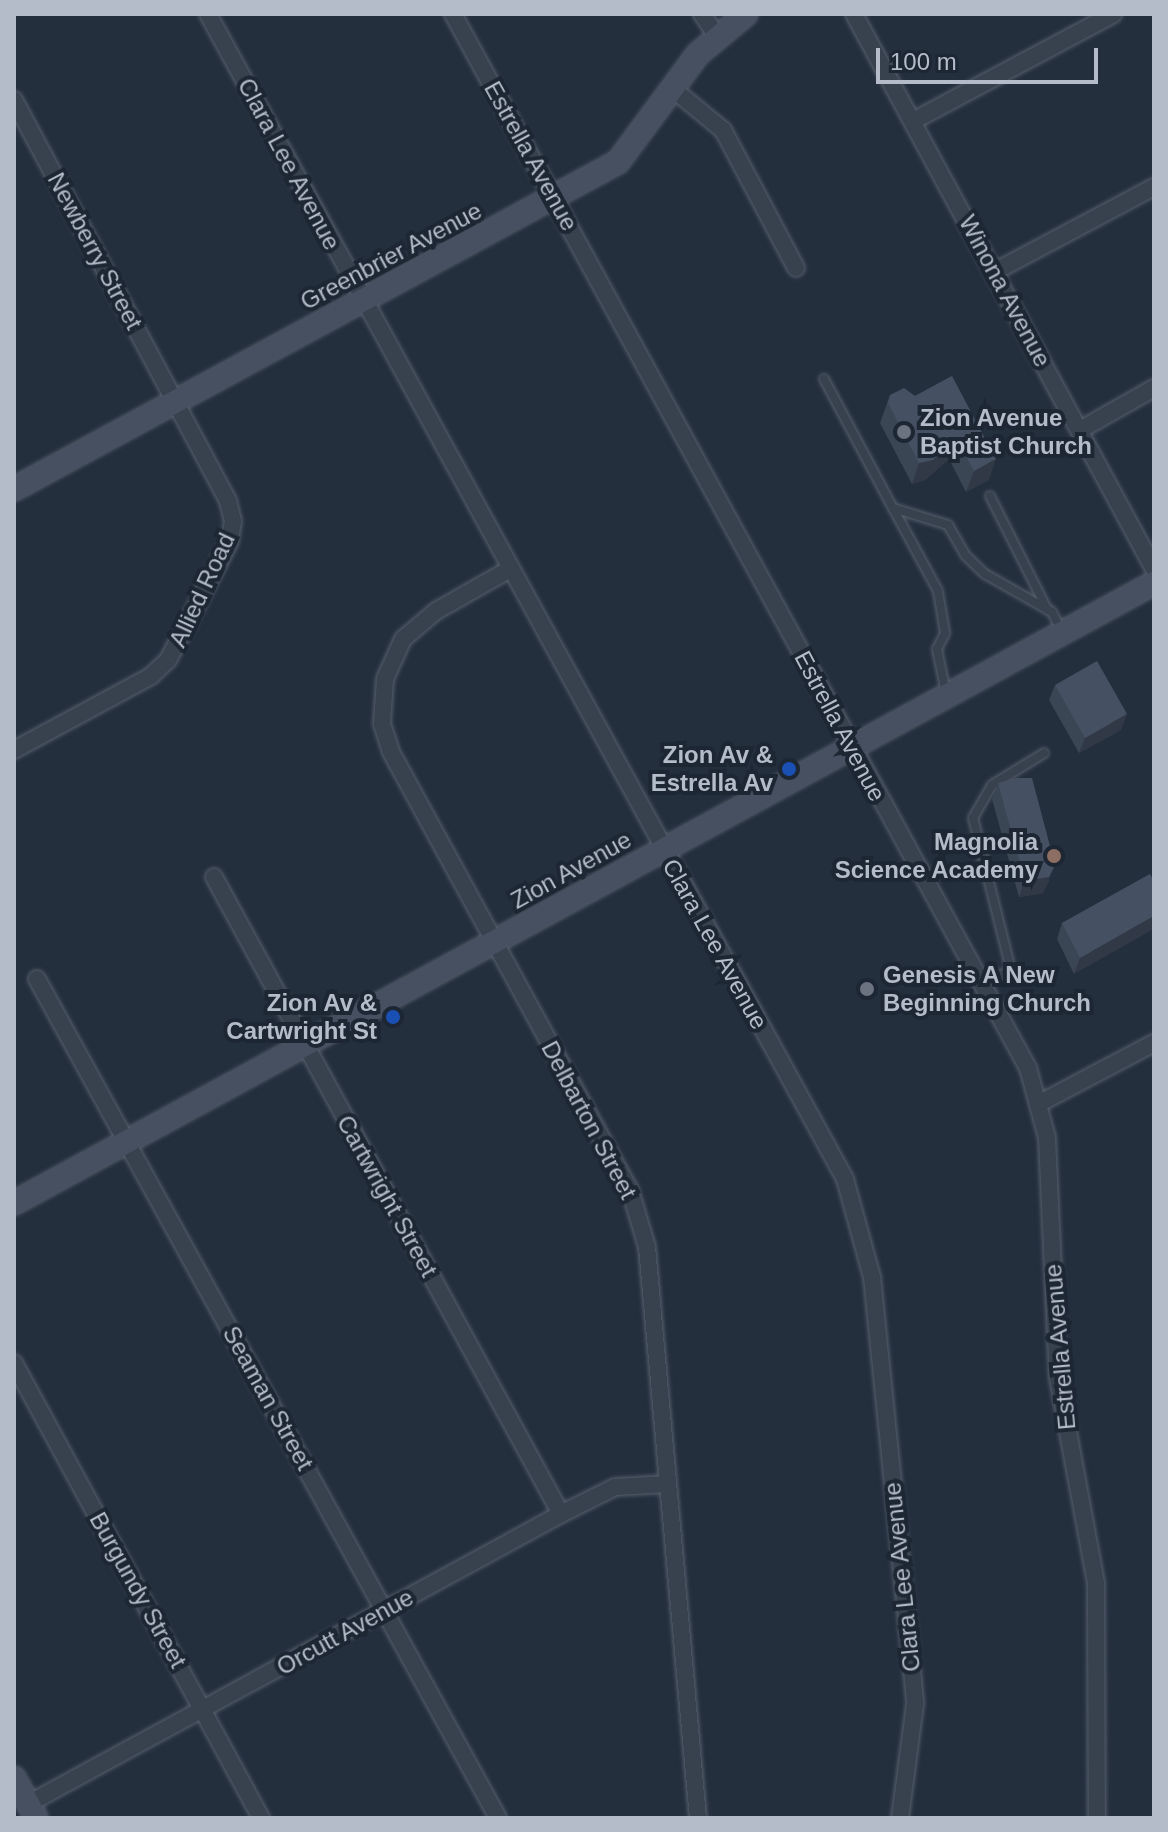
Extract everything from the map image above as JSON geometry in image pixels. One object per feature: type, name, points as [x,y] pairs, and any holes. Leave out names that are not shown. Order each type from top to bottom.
[{"type":"main road","name":"Greenbrier Avenue","points":[[14,489],[618,162],[716,35],[746,14]]},
{"type":"main road","name":"Zion Avenue","points":[[14,1203],[1154,583]]},
{"type":"main road","points":[[14,1778],[32,1811]]},
{"type":"street","name":"Clara Lee Avenue","points":[[208,14],[662,850],[845,1179],[865,1241],[915,1704],[900,1818]]},
{"type":"street","name":"Estrella Avenue","points":[[453,14],[850,748],[1028,1068],[1040,1103],[1047,1138],[1058,1378],[1096,1583],[1097,1818]]},
{"type":"street","points":[[702,14],[716,35]]},
{"type":"street","name":"Winona Avenue","points":[[854,14],[1154,569]]},
{"type":"street","points":[[913,121],[1113,14]]},
{"type":"street","points":[[673,89],[723,130],[796,268]]},
{"type":"street","name":"Newberry Street","points":[[14,100],[175,402]]},
{"type":"street","points":[[994,272],[1154,187]]},
{"type":"street","points":[[1080,430],[1154,388]]},
{"type":"street","name":"Allied Road","points":[[14,750],[160,668],[180,644],[230,541],[233,521],[228,501],[175,402]]},
{"type":"street","name":"Delbarton Street","points":[[510,569],[413,629],[389,664],[381,709],[391,752],[630,1190],[647,1247],[698,1818]]},
{"type":"street","name":"Cartwright Street","points":[[214,877],[561,1514]]},
{"type":"street","name":"Seaman Street","points":[[37,979],[498,1818]]},
{"type":"street","points":[[1040,1103],[1154,1043]]},
{"type":"street","name":"Burgundy Street","points":[[14,1363],[261,1818]]},
{"type":"street","name":"Orcutt Avenue","points":[[32,1811],[202,1710],[561,1514],[615,1487],[668,1484]]},
{"type":"lane","points":[[824,379],[938,591],[945,633],[937,649],[947,695]]},
{"type":"lane","points":[[990,496],[1047,610],[1063,633]]},
{"type":"lane","points":[[893,508],[948,525],[965,555],[985,574],[1047,610]]},
{"type":"lane","points":[[981,984],[1011,970],[973,818],[992,785],[1044,753]]},
{"type":"building","points":[[952,376],[996,459],[974,471],[956,438],[933,460],[919,463],[888,403],[890,395],[904,388],[915,396]]},
{"type":"building","points":[[1097,661],[1127,714],[1085,738],[1055,685]]},
{"type":"building","points":[[1032,778],[1055,865],[1049,877],[1025,881],[998,783]]},
{"type":"building","points":[[1150,874],[1154,881],[1154,916],[1080,958],[1062,923]]},
{"type":"place","name":"Zion Avenue Baptist Church","points":[[904,432]]},
{"type":"place","name":"Zion Av & Estrella Av","points":[[789,769]]},
{"type":"place","name":"Magnolia Science Academy","points":[[1054,856]]},
{"type":"place","name":"Genesis A New Beginning Church","points":[[867,989]]},
{"type":"place","name":"Zion Av & Cartwright St","points":[[393,1017]]}]
